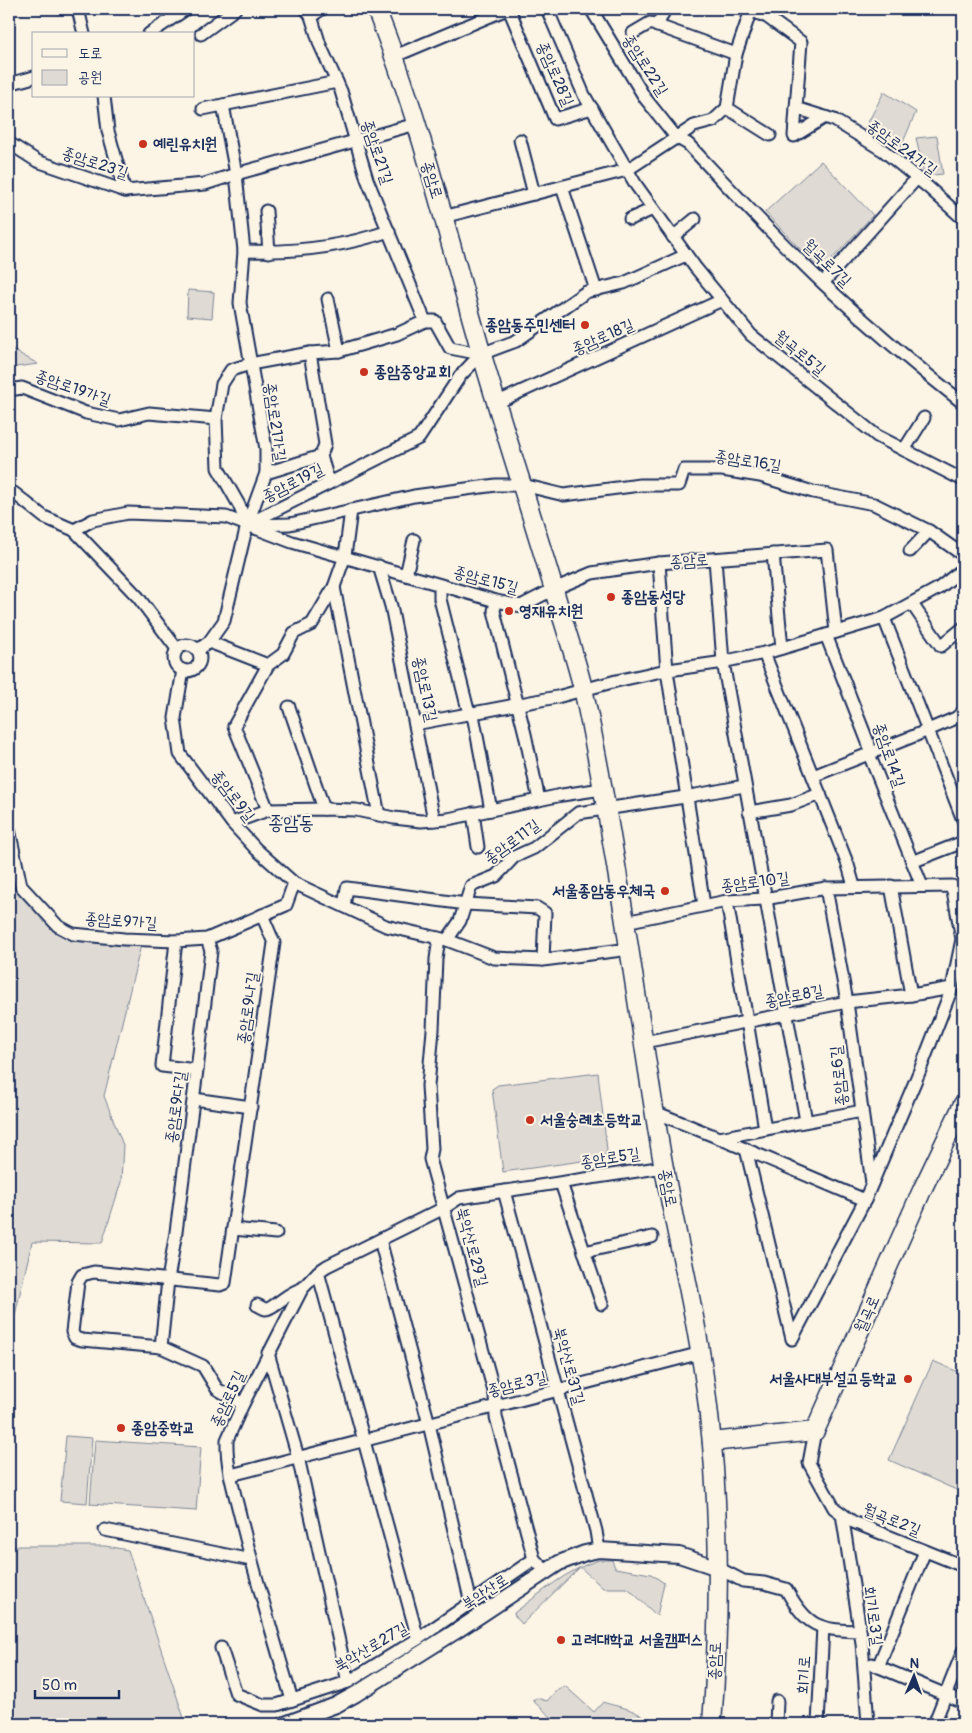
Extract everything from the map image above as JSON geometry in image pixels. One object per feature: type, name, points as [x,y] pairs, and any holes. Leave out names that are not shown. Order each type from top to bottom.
[{"type":"main road","name":"종암로","points":[[376,9],[395,56],[416,124],[481,354],[523,484],[583,689],[630,949],[664,1167],[701,1353],[712,1442],[718,1568],[713,1723]]},
{"type":"main road","name":"월곡로","points":[[815,1431],[923,1188],[963,1104]]},
{"type":"main road","points":[[712,1442],[815,1431]]},
{"type":"street","points":[[78,9],[84,32]]},
{"type":"street","points":[[152,32],[186,9]]},
{"type":"street","points":[[201,34],[235,9]]},
{"type":"street","points":[[308,12],[322,9]]},
{"type":"street","points":[[395,56],[508,9]]},
{"type":"street","name":"종암로28길","points":[[508,9],[555,119],[592,108]]},
{"type":"street","name":"종암로28길","points":[[547,9],[584,95],[627,170]]},
{"type":"street","name":"종암로22길","points":[[591,9],[645,98],[676,137]]},
{"type":"street","name":"종암로22길","points":[[657,26],[664,9]]},
{"type":"street","points":[[443,216],[627,170],[694,126],[713,121],[727,108],[736,54],[749,10],[767,17],[801,42],[794,136],[825,117]]},
{"type":"street","name":"종암로21길","points":[[308,12],[320,45],[337,82],[367,179],[425,322]]},
{"type":"street","name":"종암로22길","points":[[633,33],[650,23],[736,54]]},
{"type":"street","points":[[9,84],[32,78]]},
{"type":"street","points":[[203,109],[337,82]]},
{"type":"street","points":[[104,98],[108,130],[125,191]]},
{"type":"street","points":[[223,105],[236,174],[244,251],[240,303],[250,364]]},
{"type":"street","points":[[727,108],[770,135]]},
{"type":"street","name":"종암로24가길","points":[[796,108],[834,120],[884,150],[960,216],[963,214]]},
{"type":"street","name":"종암로23길","points":[[9,143],[37,161],[125,191],[206,184],[416,124]]},
{"type":"street","name":"월곡로7길","points":[[676,137],[688,144],[769,230],[823,283],[924,372],[963,403]]},
{"type":"street","points":[[520,140],[534,194]]},
{"type":"street","name":"월곡로5길","points":[[627,170],[686,255],[752,335],[877,436],[963,480]]},
{"type":"street","points":[[823,283],[917,178]]},
{"type":"street","points":[[562,187],[596,290]]},
{"type":"street","points":[[630,219],[653,209]]},
{"type":"street","points":[[266,211],[269,252]]},
{"type":"street","points":[[673,237],[695,219]]},
{"type":"street","points":[[244,251],[269,252],[328,247],[366,239],[389,231]]},
{"type":"street","points":[[425,322],[435,322],[450,348],[481,354],[516,342],[586,292],[624,283],[686,255]]},
{"type":"street","points":[[328,299],[339,351]]},
{"type":"street","name":"종암로18길","points":[[496,403],[722,300]]},
{"type":"street","name":"종암로21가길","points":[[247,525],[239,505],[218,468],[216,419],[222,384],[232,370],[250,364],[310,353],[339,351],[397,334],[425,322]]},
{"type":"street","points":[[310,353],[325,444],[321,456],[329,483]]},
{"type":"street","name":"종암로19길","points":[[247,525],[419,438],[460,376],[481,354]]},
{"type":"street","name":"종암로21가길","points":[[250,364],[266,449],[266,473],[321,456]]},
{"type":"street","name":"종암로19가길","points":[[9,390],[22,388],[86,413],[119,420],[149,413],[216,419]]},
{"type":"street","points":[[904,450],[924,418]]},
{"type":"street","name":"종암로16길","points":[[523,484],[564,494],[640,485],[679,486],[684,470],[722,470],[760,476],[813,492],[874,504],[929,531],[963,555]]},
{"type":"street","points":[[198,650],[210,642],[224,621],[247,525],[266,473]]},
{"type":"street","points":[[74,530],[93,520],[128,513],[226,517],[247,525],[290,524],[414,496],[496,485],[523,484]]},
{"type":"street","points":[[9,492],[14,493],[44,517],[74,530],[138,597],[177,649]]},
{"type":"street","points":[[268,810],[234,726],[268,665],[283,654],[294,633],[312,624],[334,587],[345,556],[351,510]]},
{"type":"street","name":"종암로15길","points":[[247,525],[292,542],[496,601],[521,606],[554,589]]},
{"type":"street","points":[[910,551],[929,531]]},
{"type":"street","points":[[406,575],[414,540]]},
{"type":"street","name":"종암로","points":[[554,589],[592,573],[659,563],[827,550]]},
{"type":"street","name":"종암로14길","points":[[827,550],[831,634],[869,745],[869,754],[922,886]]},
{"type":"street","points":[[772,554],[782,648]]},
{"type":"street","points":[[715,559],[723,662],[764,899],[806,1122]]},
{"type":"street","points":[[659,563],[667,670],[704,905]]},
{"type":"street","name":"종암로13길","points":[[380,566],[391,606],[434,820]]},
{"type":"street","points":[[415,724],[558,697],[583,689],[667,670],[723,662],[782,648],[884,618],[940,588],[963,568]]},
{"type":"street","points":[[440,585],[440,599],[467,706],[474,720],[491,810]]},
{"type":"street","points":[[334,587],[378,815]]},
{"type":"street","points":[[496,601],[494,611],[539,800]]},
{"type":"street","points":[[912,604],[941,646],[963,628]]},
{"type":"street","points":[[884,618],[963,820]]},
{"type":"street","points":[[210,642],[268,665]]},
{"type":"street","points":[[188,644],[198,650],[200,654],[199,664],[192,670],[183,670],[176,666],[173,657],[177,649],[188,644]]},
{"type":"street","points":[[764,653],[848,866],[854,886]]},
{"type":"street","name":"종암로9길","points":[[183,670],[175,718],[180,754],[232,823],[256,849],[294,883],[386,926],[443,939],[494,958],[543,960],[630,949]]},
{"type":"street","points":[[289,706],[324,809]]},
{"type":"street","points":[[813,776],[962,717]]},
{"type":"street","points":[[605,809],[744,786]]},
{"type":"street","points":[[232,823],[268,810],[324,809],[356,810],[421,821],[434,820],[602,789]]},
{"type":"street","points":[[749,812],[792,806],[820,794]]},
{"type":"street","name":"종암로11길","points":[[466,904],[471,886],[496,876],[514,857],[534,848],[578,813],[605,809]]},
{"type":"street","points":[[473,813],[478,847]]},
{"type":"street","name":"종암로9가길","points":[[9,829],[21,886],[58,926],[74,934],[124,939],[176,941],[207,939],[286,905],[294,883]]},
{"type":"street","points":[[912,862],[963,842]]},
{"type":"street","name":"종암로10길","points":[[625,922],[727,901],[764,899],[826,888],[854,886],[952,886],[962,939],[952,988]]},
{"type":"street","points":[[891,886],[910,996]]},
{"type":"street","points":[[344,906],[346,888],[466,904],[537,908],[544,913],[543,960]]},
{"type":"street","name":"종암로6길","points":[[719,1138],[862,1111],[847,1002],[826,888]]},
{"type":"street","points":[[727,901],[765,1129]]},
{"type":"street","points":[[443,939],[460,921],[466,904]]},
{"type":"street","name":"종암로9나길","points":[[168,1280],[224,1284],[226,1280],[274,943],[262,915]]},
{"type":"street","name":"종암로9다길","points":[[161,1347],[168,1280],[198,1070],[211,951],[207,939]]},
{"type":"street","name":"북악산로29길","points":[[443,939],[436,959],[428,1086],[432,1149],[430,1159],[496,1406],[496,1417],[534,1559]]},
{"type":"street","name":"종암로9가길","points":[[176,941],[162,1066],[198,1070]]},
{"type":"street","points":[[746,1149],[792,1339],[865,1200],[920,1070],[952,988]]},
{"type":"street","name":"종암로8길","points":[[644,1042],[847,1002],[910,996],[952,988]]},
{"type":"street","points":[[194,1099],[251,1107]]},
{"type":"street","points":[[862,1111],[872,1184]]},
{"type":"street","points":[[655,1112],[865,1200]]},
{"type":"street","name":"종암로5길","points":[[292,1700],[251,1560],[230,1475],[227,1440],[268,1353],[302,1289],[318,1272],[327,1266],[444,1208],[459,1198],[664,1167]]},
{"type":"street","name":"종암로5길","points":[[561,1183],[602,1304]]},
{"type":"street","name":"북악산로31길","points":[[504,1192],[559,1390],[596,1531],[599,1550]]},
{"type":"street","points":[[234,1229],[276,1233]]},
{"type":"street","points":[[584,1252],[652,1237]]},
{"type":"street","points":[[380,1240],[429,1424],[471,1603]]},
{"type":"street","points":[[168,1280],[94,1272],[82,1275],[78,1282],[72,1332],[75,1338],[161,1347],[203,1366],[217,1389],[243,1404]]},
{"type":"street","points":[[318,1272],[418,1639]]},
{"type":"street","name":"종암로5길","points":[[257,1305],[265,1309],[269,1308],[294,1290],[302,1289]]},
{"type":"street","points":[[268,1353],[298,1457],[348,1682]]},
{"type":"street","name":"종암로3길","points":[[230,1475],[701,1353]]},
{"type":"street","name":"월곡로2길","points":[[815,1431],[809,1463],[834,1508],[853,1522],[963,1566]]},
{"type":"street","name":"회기로3길","points":[[842,1514],[860,1632],[868,1724]]},
{"type":"street","points":[[106,1530],[251,1560]]},
{"type":"street","name":"북악산로","points":[[285,1724],[336,1705],[356,1694],[572,1557],[599,1550],[679,1555],[718,1568]]},
{"type":"street","points":[[878,1667],[925,1551]]},
{"type":"street","points":[[534,1559],[547,1572]]},
{"type":"street","name":"북악산로27길","points":[[221,1648],[236,1694],[269,1706],[292,1700],[348,1682],[418,1639],[534,1559]]},
{"type":"street","points":[[718,1568],[743,1581],[764,1583],[786,1589],[796,1607],[812,1623],[831,1630],[860,1632]]},
{"type":"street","name":"회기로","points":[[818,1724],[823,1627]]},
{"type":"street","points":[[934,1724],[963,1651]]},
{"type":"street","points":[[863,1661],[963,1702]]},
{"type":"street","points":[[776,1724],[777,1701]]},
{"type":"green space","points":[[884,92],[916,112],[900,149],[865,128]]},
{"type":"green space","points":[[937,136],[943,174],[924,176],[916,138]]},
{"type":"green space","points":[[821,161],[873,215],[821,271],[765,212]]},
{"type":"green space","points":[[188,290],[214,292],[212,318],[187,316]]},
{"type":"green space","points":[[9,351],[15,351],[38,364],[9,368]]},
{"type":"green space","points":[[9,882],[59,934],[141,945],[104,1096],[123,1145],[121,1182],[102,1243],[32,1242],[9,1341]]},
{"type":"green space","points":[[598,1073],[607,1150],[604,1158],[503,1172],[492,1089],[498,1085]]},
{"type":"green space","points":[[933,1361],[963,1374],[963,1493],[889,1460]]},
{"type":"green space","points":[[66,1436],[92,1438],[87,1503],[60,1501]]},
{"type":"green space","points":[[95,1440],[201,1447],[196,1511],[90,1504]]},
{"type":"green space","points":[[9,1546],[105,1546],[128,1550],[186,1724],[9,1724]]},
{"type":"green space","points":[[599,1560],[612,1560],[615,1568],[651,1574],[664,1583],[657,1616],[627,1588],[603,1588],[580,1567]]},
{"type":"green space","points":[[579,1568],[522,1624],[515,1616],[514,1613],[544,1590]]},
{"type":"green space","points":[[565,1686],[594,1712],[603,1702],[635,1712],[647,1724],[559,1724],[532,1700],[537,1698],[547,1701],[556,1691]]},
{"type":"place","name":"예린유치원","points":[[143,144]]},
{"type":"place","name":"종암동주민센터","points":[[585,325]]},
{"type":"place","name":"종암중앙교회","points":[[364,372]]},
{"type":"place","name":"종암동성당","points":[[611,597]]},
{"type":"place","name":"영재유치원","points":[[509,611]]},
{"type":"place","name":"서울종암동우체국","points":[[665,891]]},
{"type":"place","name":"서울숭례초등학교","points":[[530,1120]]},
{"type":"place","name":"서울사대부설고등학교","points":[[908,1379]]},
{"type":"place","name":"종암중학교","points":[[121,1428]]},
{"type":"place","name":"고려대학교 서울캠퍼스","points":[[561,1640]]},
{"type":"district","name":"종암동","points":[[291,823]]}]
